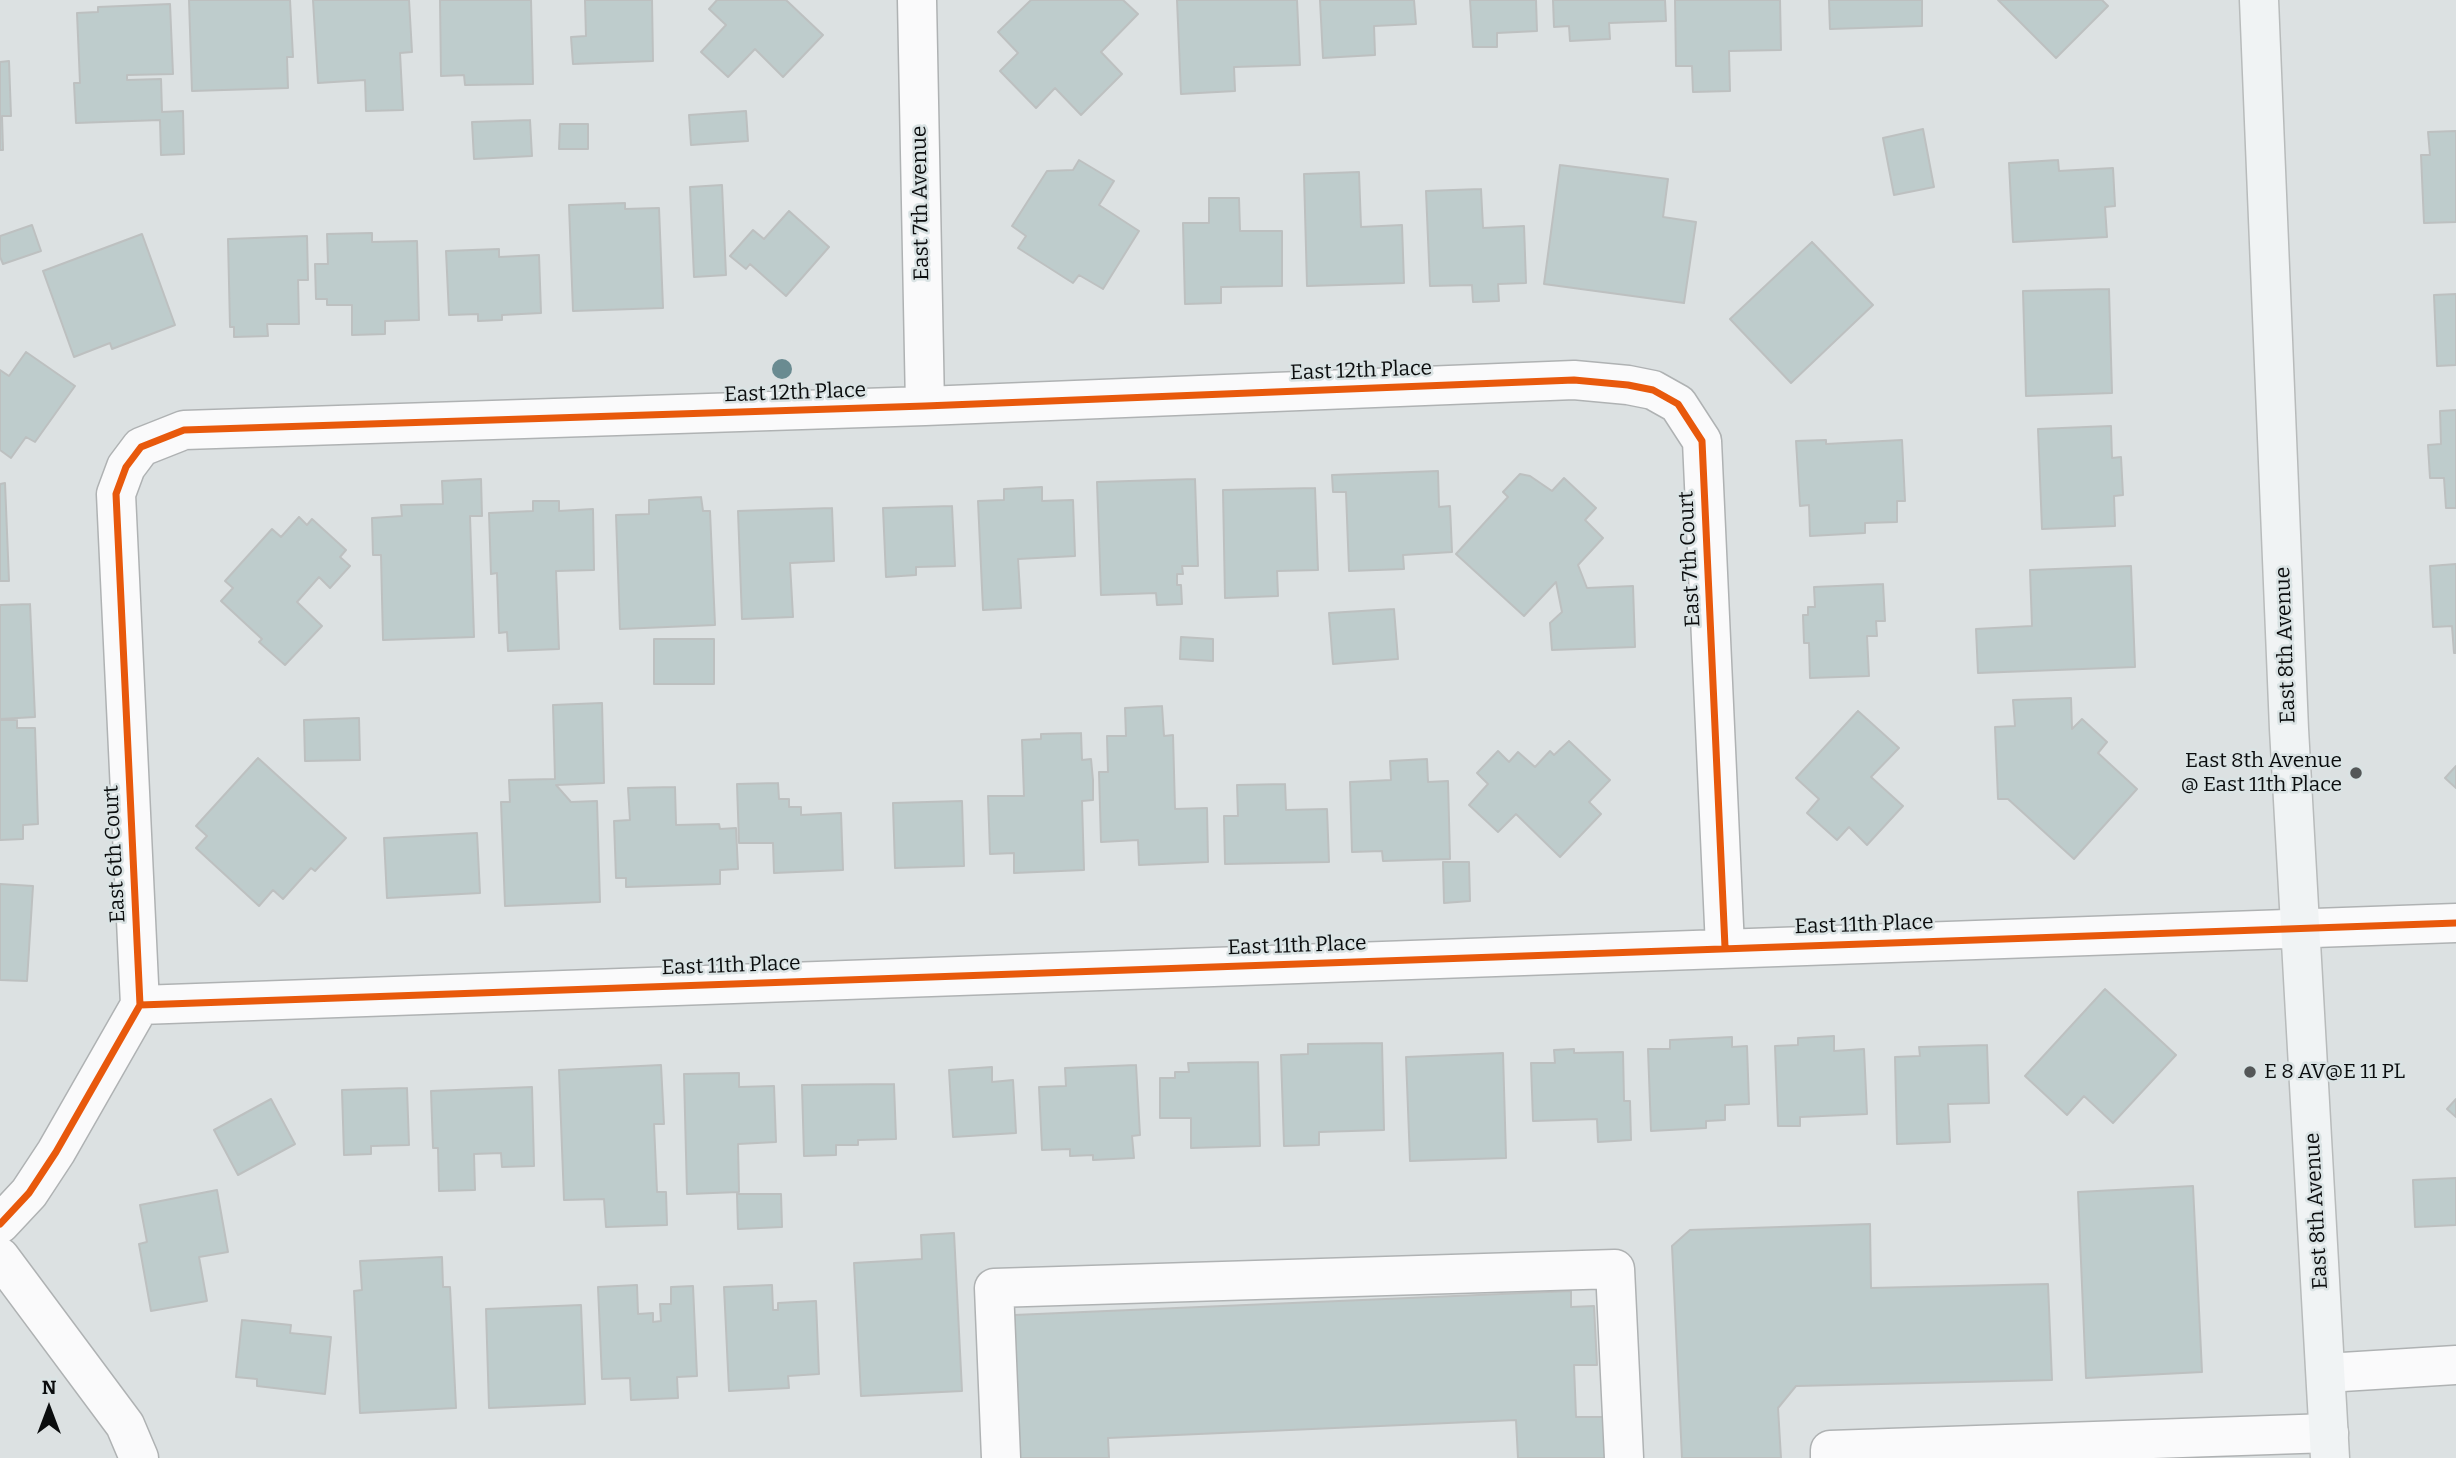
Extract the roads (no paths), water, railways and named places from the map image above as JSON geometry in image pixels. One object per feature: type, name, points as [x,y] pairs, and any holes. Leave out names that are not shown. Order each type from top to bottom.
[{"type":"main road","name":"East 8th Avenue","points":[[2259,0],[2289,729],[2330,1445]]},
{"type":"street","name":"East 7th Avenue","points":[[917,0],[925,406]]},
{"type":"street","name":"East 7th Court","points":[[1453,385],[1574,380],[1653,390],[1678,404],[1702,441],[1725,947]]},
{"type":"street","name":"East 12th Place","points":[[141,447],[184,430],[925,406],[1453,385]]},
{"type":"street","name":"East 6th Court","points":[[140,1005],[116,494],[126,467],[141,447]]},
{"type":"street","name":"East 11th Place","points":[[140,1005],[2456,923]]},
{"type":"street","points":[[0,1224],[29,1193],[56,1152],[140,1005]]},
{"type":"street","points":[[0,1256],[125,1425],[139,1458]]},
{"type":"street","points":[[1001,1458],[994,1287],[1615,1269],[1624,1458]]},
{"type":"street","points":[[2326,1373],[2456,1365]]},
{"type":"street","points":[[1830,1458],[1829,1450],[2330,1445]]},
{"type":"place","name":"East 8th Avenue @ East 11th Place","points":[[2356,773]]},
{"type":"place","name":"E 8 AV@E 11 PL","points":[[2250,1072]]}]
